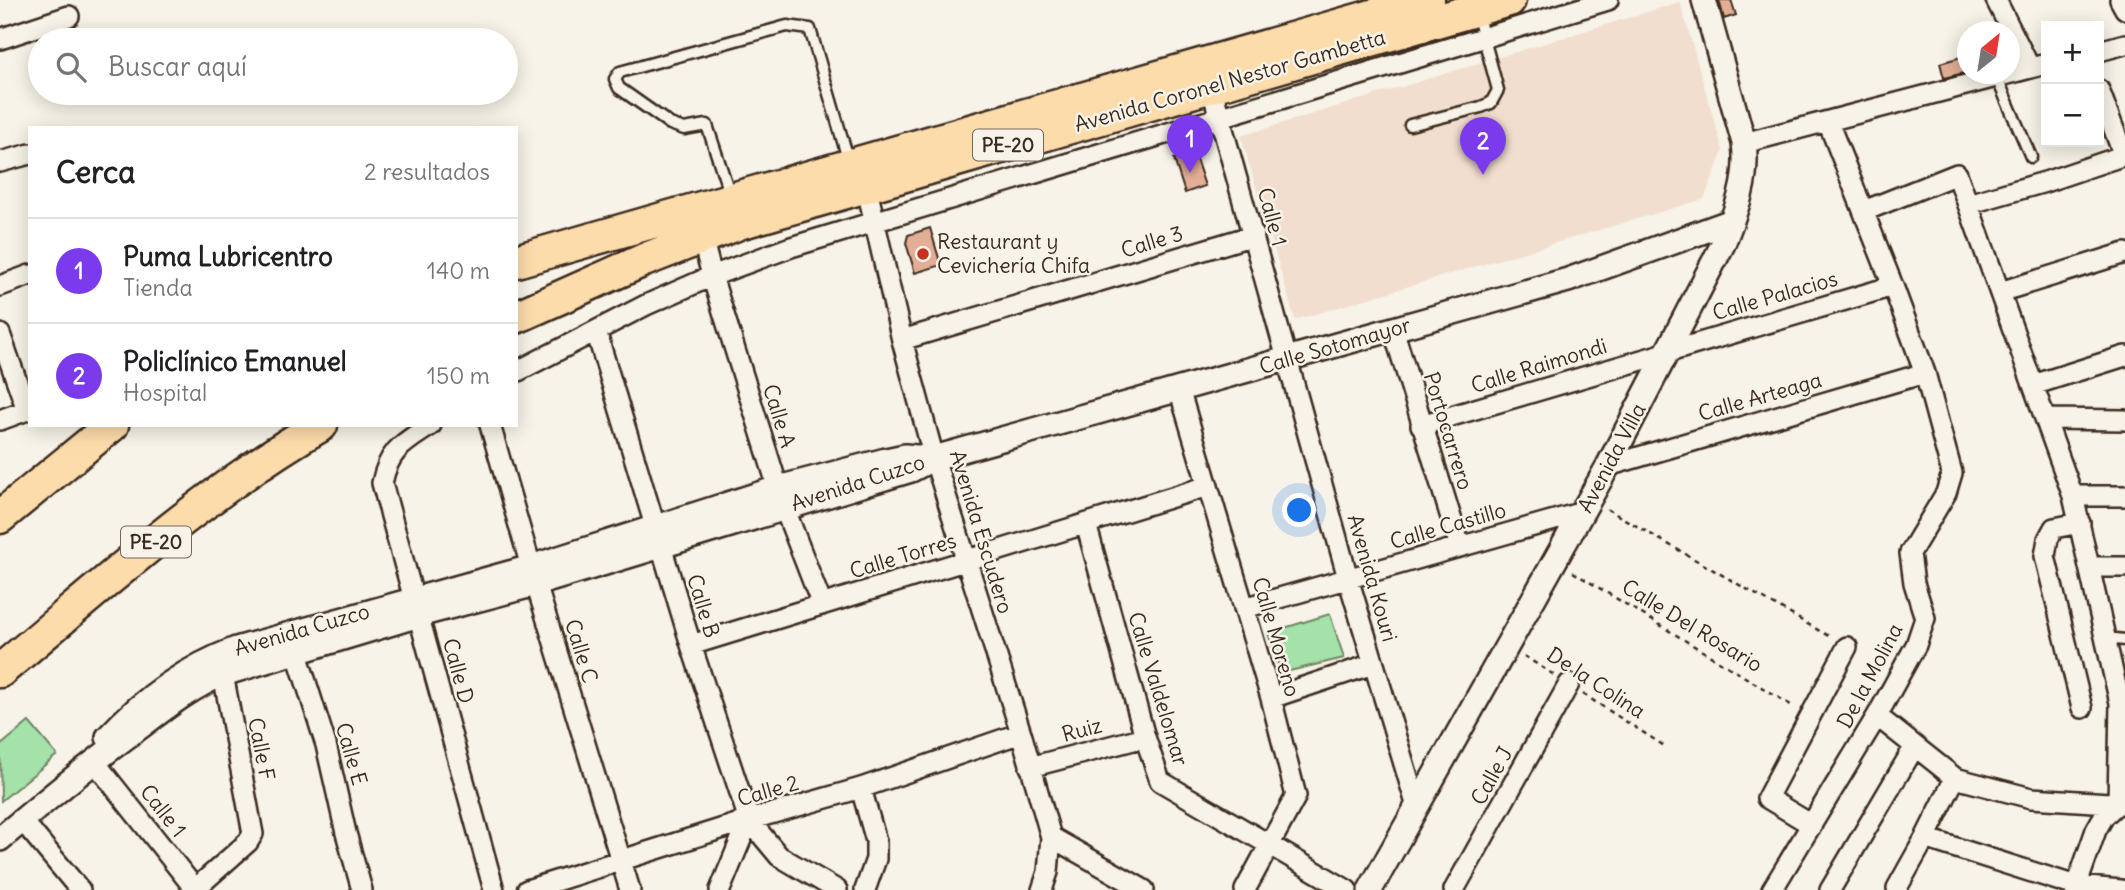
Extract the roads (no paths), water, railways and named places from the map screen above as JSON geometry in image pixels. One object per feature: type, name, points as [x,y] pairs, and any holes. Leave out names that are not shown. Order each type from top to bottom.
[{"type":"highway","name":"Avenida Coronel Nestor Gambetta","points":[[518,316],[596,280],[858,175],[1428,0]]},
{"type":"highway","name":"Avenida Coronel Nestor Gambetta","points":[[518,260],[731,199],[858,175],[1211,86],[1481,24],[1509,0]]},
{"type":"highway","points":[[0,517],[110,427]]},
{"type":"highway","name":"PE-20","points":[[0,671],[172,529],[239,479],[318,427]]},
{"type":"street","points":[[518,371],[646,305],[712,276],[791,247],[1222,119],[1481,24],[1608,0]]},
{"type":"street","name":"Avenida Villa","points":[[1370,890],[1587,505],[1670,350],[1732,221],[1745,178],[1744,143],[1704,0]]},
{"type":"street","points":[[1996,0],[2038,66],[2020,71]]},
{"type":"street","points":[[2120,0],[2125,9]]},
{"type":"street","points":[[33,28],[69,16]]},
{"type":"street","points":[[0,39],[28,30]]},
{"type":"street","points":[[2104,50],[2125,44]]},
{"type":"street","points":[[1744,143],[1974,84]]},
{"type":"street","name":"Calle 1","points":[[1211,86],[1287,360]]},
{"type":"street","points":[[1968,204],[2125,155],[2104,102]]},
{"type":"street","points":[[1828,122],[1925,373]]},
{"type":"street","points":[[0,162],[28,155]]},
{"type":"street","points":[[1864,211],[1957,174],[2073,496],[2120,703],[2122,804]]},
{"type":"street","name":"Avenida Escudero","points":[[858,175],[874,221],[934,458],[1051,837],[1048,872],[1042,890]]},
{"type":"street","name":"Calle Sotomayor","points":[[934,458],[1568,280],[1732,221]]},
{"type":"street","name":"Calle 3","points":[[902,340],[1254,235]]},
{"type":"street","name":"Calle A","points":[[702,237],[781,498],[822,605]]},
{"type":"street","points":[[2000,292],[2125,253]]},
{"type":"street","points":[[0,286],[28,276]]},
{"type":"street","name":"Calle Palacios","points":[[1670,350],[1893,286]]},
{"type":"street","name":"Portocarrero","points":[[1393,329],[1460,547]]},
{"type":"street","name":"Calle B","points":[[596,331],[691,645],[749,820]]},
{"type":"street","points":[[0,334],[28,407]]},
{"type":"street","name":"Calle Raimondi","points":[[1421,425],[1670,350]]},
{"type":"street","points":[[2033,385],[2125,356]]},
{"type":"street","name":"Avenida Kouri","points":[[1287,360],[1348,579],[1417,807]]},
{"type":"street","name":"Calle Arteaga","points":[[1608,466],[1925,373]]},
{"type":"street","name":"De la Molina","points":[[1772,890],[1877,716],[1916,645],[1925,618],[1914,583],[1910,553],[1946,493],[1952,473],[1925,373]]},
{"type":"street","name":"Calle Moreno","points":[[1179,389],[1271,698],[1296,796],[1245,890]]},
{"type":"street","points":[[0,420],[28,410]]},
{"type":"street","points":[[2047,419],[2125,420]]},
{"type":"street","name":"Calle D","points":[[428,427],[396,449],[386,465],[382,483],[494,890]]},
{"type":"street","name":"Calle C","points":[[491,427],[533,576],[631,890]]},
{"type":"street","name":"Avenida Cuzco","points":[[94,761],[103,743],[149,697],[223,654],[293,642],[533,576],[905,456],[934,458]]},
{"type":"street","name":"Calle Torres","points":[[691,645],[1209,486]]},
{"type":"street","points":[[2073,496],[2125,496]]},
{"type":"street","name":"Calle Castillo","points":[[1244,608],[1460,547],[1587,505]]},
{"type":"street","points":[[2080,523],[2054,528],[2048,539],[2045,556],[2082,708]]},
{"type":"street","name":"Calle Valdelomar","points":[[1086,524],[1145,737],[1160,781],[1348,890]]},
{"type":"street","points":[[2090,567],[2125,567]]},
{"type":"street","name":"Avenida Cuzco","points":[[0,839],[94,761],[186,693],[293,642]]},
{"type":"street","name":"Calle E","points":[[293,642],[326,745],[355,888]]},
{"type":"street","points":[[1812,825],[1767,798],[1812,718],[1847,647]]},
{"type":"street","points":[[1271,698],[1373,664]]},
{"type":"street","name":"Calle F","points":[[195,890],[248,842],[253,834],[223,674]]},
{"type":"street","name":"Calle J","points":[[1454,890],[1569,684]]},
{"type":"street","points":[[1877,716],[1955,778],[2031,798],[2122,804]]},
{"type":"street","name":"Calle 2","points":[[527,890],[749,820],[861,788],[1021,733]]},
{"type":"street","name":"Ruiz","points":[[1030,767],[1145,737]]},
{"type":"street","points":[[1830,890],[1915,746]]},
{"type":"street","name":"Calle 1","points":[[94,761],[195,890]]},
{"type":"street","points":[[1897,888],[1955,778]]},
{"type":"street","points":[[861,788],[876,841],[876,859],[865,890]]},
{"type":"street","points":[[2076,888],[2104,816],[2122,804]]},
{"type":"street","points":[[22,820],[80,890]]},
{"type":"street","points":[[720,890],[749,820],[779,856],[837,890]]},
{"type":"street","points":[[1051,837],[1144,890]]},
{"type":"street","points":[[1925,838],[2076,888],[2121,890]]},
{"type":"lane","points":[[1410,125],[1481,107],[1496,97],[1498,90],[1481,24]]},
{"type":"lane","points":[[731,199],[707,125],[684,129],[670,124],[619,88],[615,79],[620,72],[787,26],[810,29],[858,175]]},
{"type":"lane","points":[[2000,84],[2031,157]]},
{"type":"lane","points":[[2105,638],[2125,640]]},
{"type":"place","name":"Puma Lubricentro","points":[[1190,173]]},
{"type":"place","name":"Policlínico Emanuel","points":[[1483,175]]},
{"type":"place","name":"Restaurant y Cevichería Chifa","points":[[923,254]]}]
